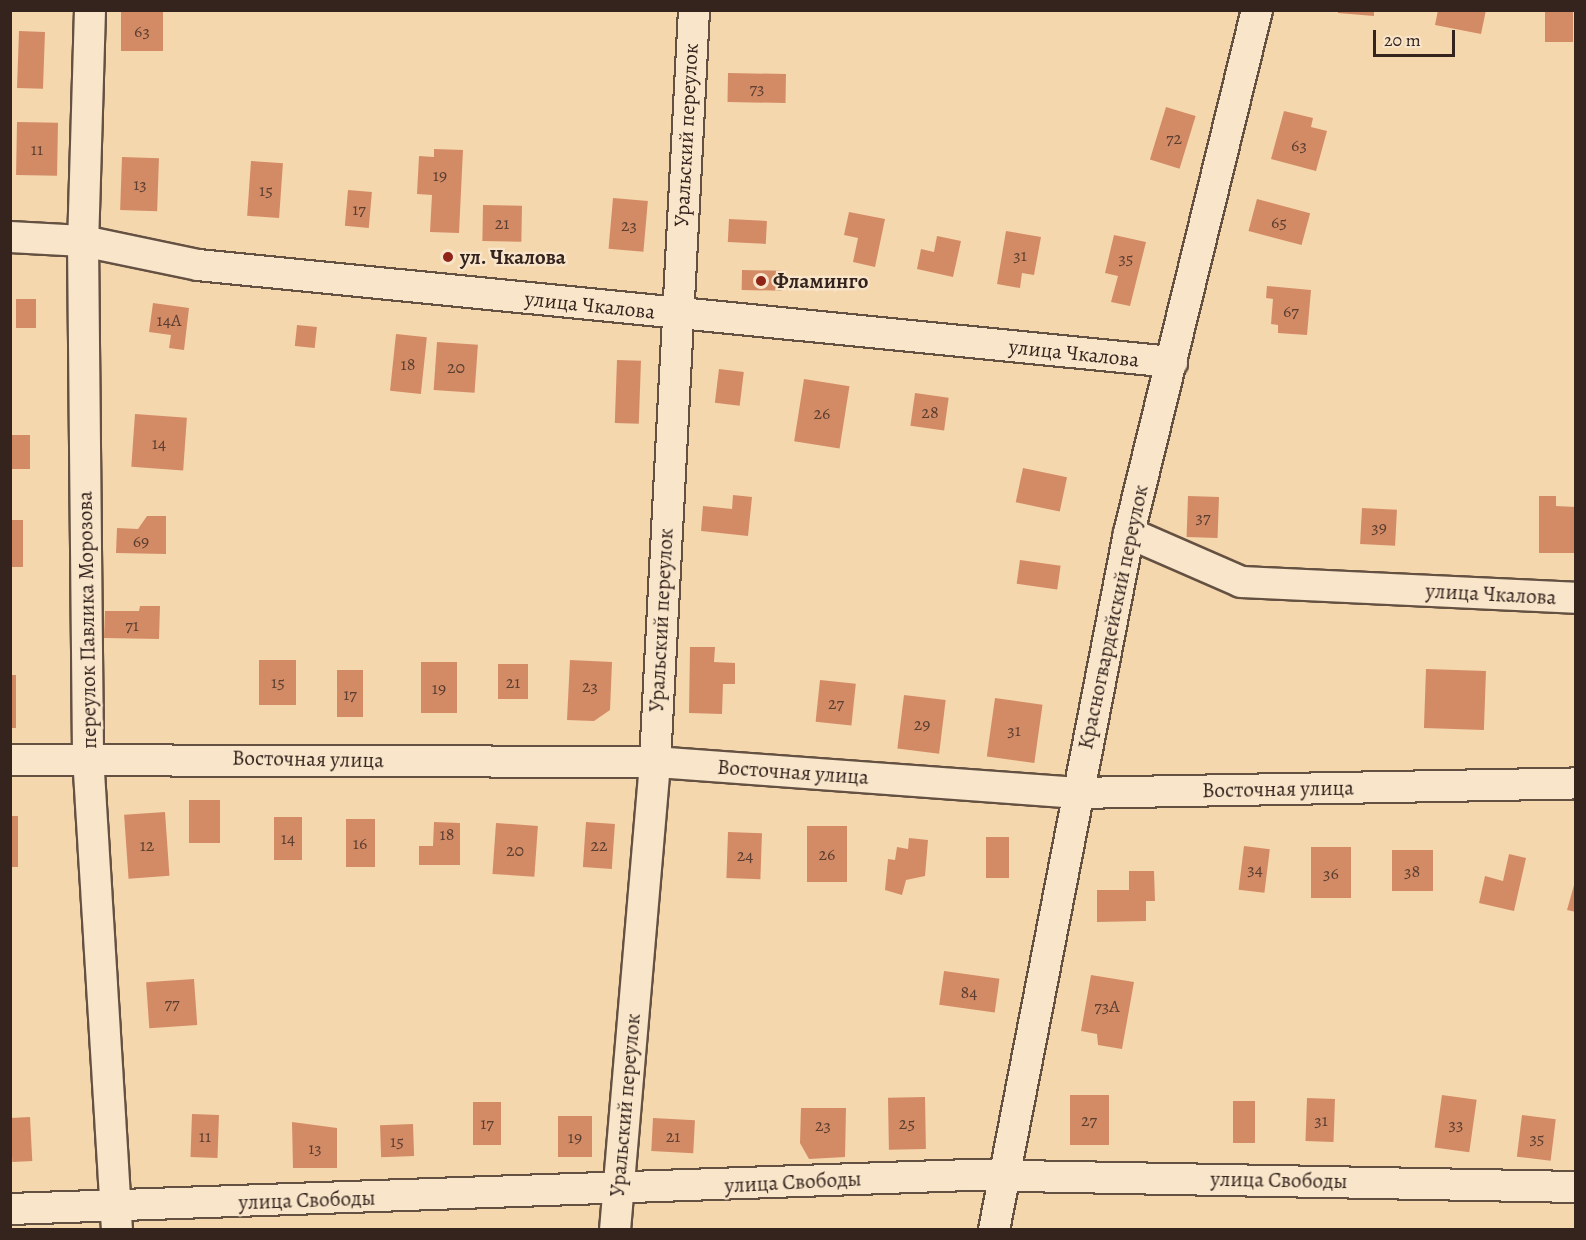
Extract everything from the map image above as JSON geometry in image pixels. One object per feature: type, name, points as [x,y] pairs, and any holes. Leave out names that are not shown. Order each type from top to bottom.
[{"type":"street","name":"переулок Павлика Морозова","points":[[90,10],[83,241],[88,756],[116,1217]]},
{"type":"street","name":"Уральский переулок","points":[[615,1230],[655,762],[675,314],[694,10]]},
{"type":"street","name":"Красногвардейский переулок","points":[[994,1230],[1002,1175],[1128,533],[1257,10]]},
{"type":"street","name":"улица Чкалова","points":[[10,237],[83,241],[198,265],[1172,362]]},
{"type":"street","name":"улица Чкалова","points":[[1128,533],[1240,582],[1575,598]]},
{"type":"street","name":"Восточная улица","points":[[10,760],[88,756],[655,762],[1077,794],[1575,783]]},
{"type":"street","name":"улица Свободы","points":[[10,1209],[116,1217],[618,1190],[1002,1175],[1575,1187]]},
{"type":"building","points":[[121,10],[163,10],[163,51],[121,51]]},
{"type":"building","points":[[1338,10],[1374,10],[1374,16],[1338,13]]},
{"type":"building","points":[[1438,10],[1486,10],[1481,34],[1435,25]]},
{"type":"building","points":[[1545,10],[1573,10],[1573,42],[1545,42]]},
{"type":"building","points":[[19,31],[45,32],[43,89],[17,88]]},
{"type":"building","points":[[728,73],[786,74],[785,103],[727,102]]},
{"type":"building","points":[[1166,107],[1196,116],[1180,169],[1150,160]]},
{"type":"building","points":[[1284,111],[1313,118],[1311,127],[1327,131],[1316,171],[1271,159]]},
{"type":"building","points":[[17,122],[58,123],[57,176],[16,175]]},
{"type":"building","points":[[434,149],[463,150],[459,233],[430,232],[432,195],[417,194],[419,156],[434,157]]},
{"type":"building","points":[[122,157],[159,158],[157,211],[120,210]]},
{"type":"building","points":[[251,161],[283,163],[279,218],[247,216]]},
{"type":"building","points":[[348,190],[372,192],[369,228],[345,226]]},
{"type":"building","points":[[613,198],[648,201],[643,252],[609,249]]},
{"type":"building","points":[[1257,199],[1310,213],[1302,245],[1248,231]]},
{"type":"building","points":[[483,205],[522,206],[521,242],[482,241]]},
{"type":"building","points":[[849,212],[885,219],[875,267],[853,262],[858,238],[844,235]]},
{"type":"building","points":[[729,219],[767,221],[766,244],[728,242]]},
{"type":"building","points":[[1006,231],[1041,237],[1034,275],[1022,273],[1020,288],[997,284]]},
{"type":"building","points":[[1114,235],[1146,242],[1130,306],[1111,302],[1118,276],[1105,273]]},
{"type":"building","points":[[937,236],[961,241],[953,277],[917,269],[921,249],[934,252]]},
{"type":"building","name":"Фламинго","points":[[742,270],[782,271],[782,291],[742,290]]},
{"type":"building","points":[[1267,286],[1311,290],[1307,335],[1278,333],[1278,325],[1271,324],[1273,299],[1266,298]]},
{"type":"building","points":[[16,299],[36,299],[36,328],[16,328]]},
{"type":"building","points":[[153,303],[189,308],[184,350],[169,348],[171,335],[149,332]]},
{"type":"building","points":[[297,325],[317,327],[315,348],[295,346]]},
{"type":"building","points":[[396,334],[427,337],[421,394],[390,391]]},
{"type":"building","points":[[437,342],[478,345],[475,393],[434,390]]},
{"type":"building","points":[[617,360],[641,361],[639,424],[615,423]]},
{"type":"building","points":[[719,369],[744,372],[740,406],[715,403]]},
{"type":"building","points":[[804,379],[849,386],[840,448],[794,441]]},
{"type":"building","points":[[915,393],[949,398],[944,430],[910,426]]},
{"type":"building","points":[[135,414],[187,418],[183,470],[131,467]]},
{"type":"building","points":[[10,435],[30,435],[30,469],[10,469]]},
{"type":"building","points":[[1023,468],[1067,477],[1060,512],[1016,502]]},
{"type":"building","points":[[733,495],[752,497],[748,536],[701,531],[703,506],[732,509]]},
{"type":"building","points":[[1188,496],[1219,497],[1218,538],[1187,537]]},
{"type":"building","points":[[1539,496],[1556,496],[1556,506],[1576,507],[1576,553],[1539,553]]},
{"type":"building","points":[[1362,508],[1397,510],[1395,546],[1360,544]]},
{"type":"building","points":[[147,516],[166,516],[166,554],[116,553],[117,528],[138,529]]},
{"type":"building","points":[[10,520],[23,520],[23,567],[10,567]]},
{"type":"building","points":[[1020,560],[1061,566],[1057,589],[1017,584]]},
{"type":"building","points":[[140,606],[160,606],[159,639],[104,638],[105,611],[139,611]]},
{"type":"building","points":[[690,647],[715,647],[714,662],[735,663],[735,684],[723,684],[722,714],[689,713]]},
{"type":"building","points":[[259,660],[296,660],[296,705],[259,705]]},
{"type":"building","points":[[570,660],[612,662],[610,710],[594,721],[567,720]]},
{"type":"building","points":[[421,662],[457,662],[457,713],[421,713]]},
{"type":"building","points":[[498,664],[528,664],[528,699],[498,699]]},
{"type":"building","points":[[1426,669],[1486,671],[1484,730],[1424,728]]},
{"type":"building","points":[[337,670],[363,670],[363,717],[337,717]]},
{"type":"building","points":[[10,675],[16,675],[16,728],[10,728]]},
{"type":"building","points":[[820,680],[856,684],[851,726],[816,722]]},
{"type":"building","points":[[904,695],[946,700],[939,754],[897,749]]},
{"type":"building","points":[[995,698],[1043,705],[1034,763],[987,756]]},
{"type":"building","points":[[189,800],[220,800],[220,843],[189,843]]},
{"type":"building","points":[[165,812],[169,876],[129,879],[124,815]]},
{"type":"building","points":[[10,816],[18,816],[18,867],[10,867]]},
{"type":"building","points":[[274,817],[302,817],[302,860],[274,860]]},
{"type":"building","points":[[346,819],[375,819],[375,867],[346,867]]},
{"type":"building","points":[[434,822],[460,823],[460,865],[419,865],[419,846],[433,846]]},
{"type":"building","points":[[586,822],[615,824],[612,869],[583,867]]},
{"type":"building","points":[[496,823],[538,826],[534,877],[492,874]]},
{"type":"building","points":[[807,826],[847,826],[847,882],[807,882]]},
{"type":"building","points":[[728,832],[762,833],[760,879],[726,878]]},
{"type":"building","points":[[986,837],[1009,837],[1009,878],[986,878]]},
{"type":"building","points":[[909,838],[928,840],[925,876],[906,880],[902,895],[885,890],[888,859],[895,860],[897,847],[908,849]]},
{"type":"building","points":[[1244,846],[1270,849],[1264,893],[1239,890]]},
{"type":"building","points":[[1311,847],[1351,847],[1351,898],[1311,898]]},
{"type":"building","points":[[1392,850],[1433,850],[1433,891],[1392,891]]},
{"type":"building","points":[[1509,854],[1526,858],[1514,911],[1479,903],[1485,876],[1503,881]]},
{"type":"building","points":[[1129,871],[1154,871],[1155,901],[1146,901],[1146,921],[1097,922],[1097,890],[1129,890]]},
{"type":"building","points":[[1576,878],[1576,912],[1567,910]]},
{"type":"building","points":[[944,971],[999,979],[995,1012],[939,1005]]},
{"type":"building","points":[[1091,975],[1134,982],[1122,1049],[1098,1045],[1097,1034],[1081,1031]]},
{"type":"building","points":[[194,979],[197,1025],[149,1028],[146,982]]},
{"type":"building","points":[[1070,1095],[1109,1095],[1109,1145],[1070,1145]]},
{"type":"building","points":[[1442,1095],[1477,1100],[1469,1152],[1435,1147]]},
{"type":"building","points":[[925,1097],[926,1149],[889,1150],[888,1098]]},
{"type":"building","points":[[1307,1098],[1335,1099],[1333,1142],[1305,1141]]},
{"type":"building","points":[[1233,1101],[1255,1101],[1255,1143],[1233,1143]]},
{"type":"building","points":[[473,1102],[501,1102],[501,1145],[473,1145]]},
{"type":"building","points":[[801,1108],[846,1108],[845,1157],[809,1159],[800,1143]]},
{"type":"building","points":[[192,1114],[219,1115],[217,1158],[190,1157]]},
{"type":"building","points":[[1522,1115],[1556,1119],[1551,1161],[1517,1157]]},
{"type":"building","points":[[558,1116],[592,1116],[592,1157],[558,1157]]},
{"type":"building","points":[[30,1117],[32,1161],[12,1162],[10,1118]]},
{"type":"building","points":[[653,1118],[695,1120],[693,1153],[651,1151]]},
{"type":"building","points":[[292,1122],[337,1128],[337,1168],[293,1168]]},
{"type":"building","points":[[413,1124],[414,1156],[381,1157],[380,1125]]},
{"type":"place","name":"ул. Чкалова","points":[[448,257]]},
{"type":"place","name":"Фламинго","points":[[761,281]]}]
